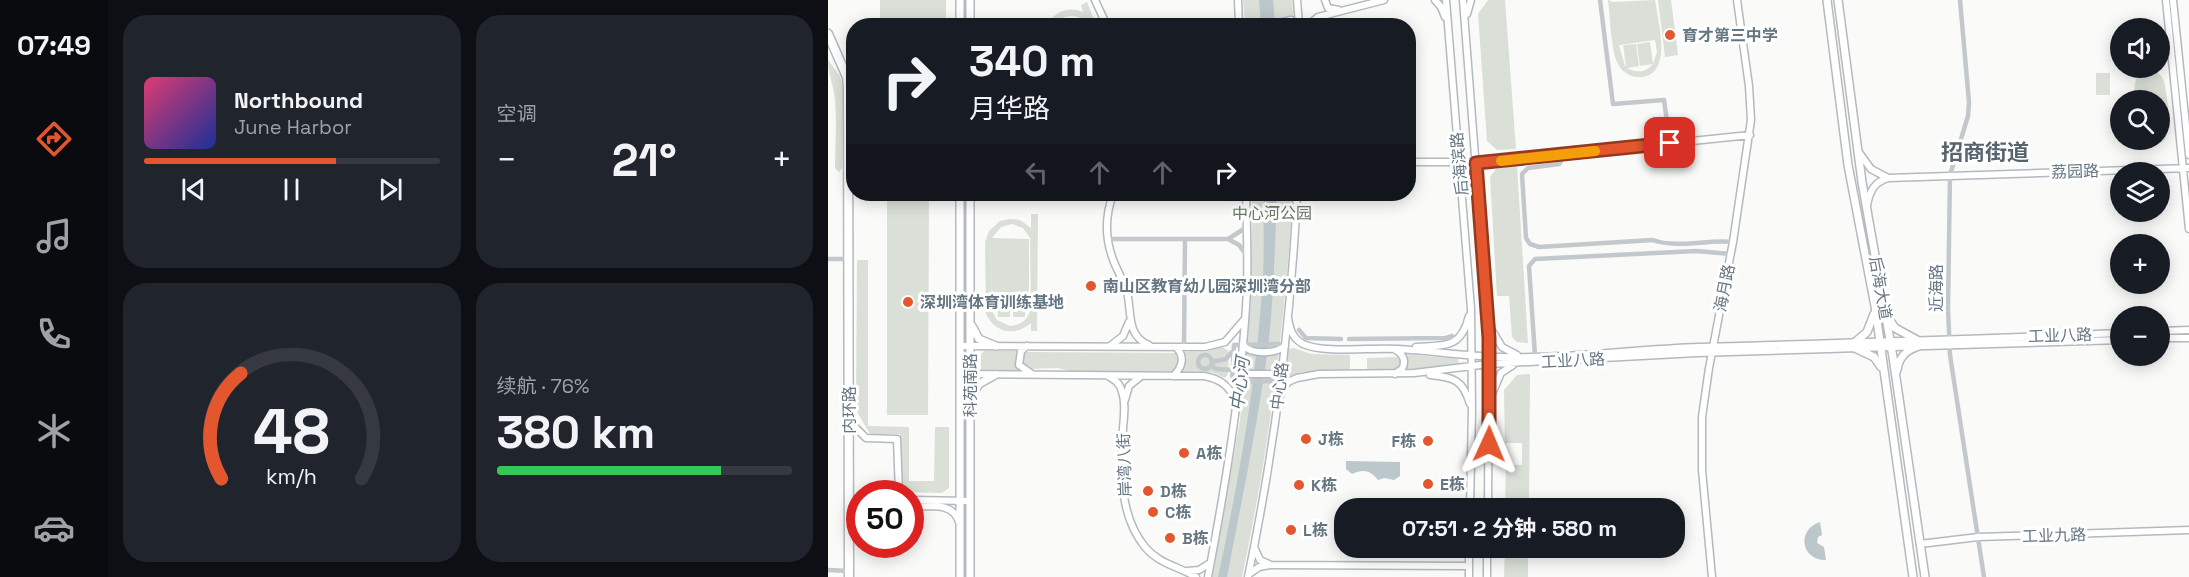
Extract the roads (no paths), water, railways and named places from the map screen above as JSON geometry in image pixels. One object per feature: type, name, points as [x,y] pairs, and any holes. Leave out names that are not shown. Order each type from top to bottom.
[{"type":"highway","name":"内环路","points":[[828,34],[846,78]]},
{"type":"highway","name":"内环路","points":[[849,201],[849,480]]},
{"type":"highway","name":"内环路","points":[[847,575],[848,558]]},
{"type":"main road","points":[[960,0],[960,18]]},
{"type":"main road","points":[[970,0],[970,18]]},
{"type":"main road","points":[[1095,0],[1103,18]]},
{"type":"main road","points":[[1238,0],[1239,18]]},
{"type":"main road","points":[[1297,0],[1298,18]]},
{"type":"main road","points":[[1325,0],[1328,8],[1342,10]]},
{"type":"main road","points":[[1317,18],[1384,0]]},
{"type":"main road","points":[[1435,0],[1441,7],[1448,29]]},
{"type":"main road","name":"后海滨路","points":[[1446,0],[1471,309],[1470,498]]},
{"type":"main road","name":"后海滨路","points":[[1463,0],[1488,323],[1488,498]]},
{"type":"main road","points":[[1466,26],[1471,0]]},
{"type":"main road","name":"海月路","points":[[1712,577],[1702,470],[1702,417],[1750,135],[1750,99],[1737,0]]},
{"type":"main road","name":"后海大道","points":[[1827,0],[1851,185],[1875,306],[1913,577]]},
{"type":"main road","name":"后海大道","points":[[1838,0],[1857,149],[1891,344],[1925,577]]},
{"type":"main road","points":[[2166,0],[2189,155]]},
{"type":"main road","points":[[2173,0],[2173,37],[2186,168],[2189,229]]},
{"type":"main road","points":[[1416,162],[1476,163],[1750,135]]},
{"type":"main road","points":[[1857,149],[1871,169],[1888,178]]},
{"type":"main road","name":"荔园路","points":[[1888,178],[2186,168]]},
{"type":"main road","points":[[1866,207],[1870,191],[1881,180],[1888,178]]},
{"type":"main road","name":"科苑南路","points":[[960,201],[960,577]]},
{"type":"main road","name":"科苑南路","points":[[970,201],[970,577]]},
{"type":"main road","points":[[1111,201],[1107,214],[1108,239],[1113,260],[1126,288],[1130,318],[1136,335],[1142,342],[1154,346]]},
{"type":"main road","points":[[1208,577],[1243,345],[1247,256],[1246,201]]},
{"type":"main road","name":"中心路","points":[[1249,576],[1278,400],[1276,379],[1288,318],[1296,201]]},
{"type":"main road","points":[[1875,306],[1870,326],[1854,346],[1877,359],[1885,377]]},
{"type":"main road","points":[[1393,348],[1446,345],[1457,341],[1465,330],[1471,309]]},
{"type":"main road","points":[[1886,314],[1895,328],[1918,343],[1900,359],[1896,376]]},
{"type":"main road","points":[[1110,346],[1123,336],[1130,318]]},
{"type":"main road","name":"工业八路","points":[[1288,318],[1292,334],[1302,343],[1310,346],[1393,348],[1472,356],[1854,346],[2110,334]]},
{"type":"main road","points":[[960,346],[1205,347],[1225,342],[1245,319]]},
{"type":"main road","points":[[970,322],[979,339],[996,346]]},
{"type":"main road","points":[[1488,323],[1502,347],[1510,353],[1524,356]]},
{"type":"main road","points":[[2170,331],[2189,330]]},
{"type":"main road","points":[[2170,338],[2189,338]]},
{"type":"main road","name":"工业八路","points":[[1949,341],[2110,340]]},
{"type":"main road","points":[[1243,345],[1250,351],[1276,351],[1282,345]]},
{"type":"main road","points":[[1028,346],[1021,351],[1019,365],[1033,375]]},
{"type":"main road","points":[[1173,376],[1180,369],[1182,359],[1176,347]]},
{"type":"main road","points":[[1393,348],[1401,354],[1405,361],[1402,369],[1395,374]]},
{"type":"main road","name":"工业八路","points":[[1278,400],[1288,382],[1306,376],[1414,373],[1489,364],[1712,350]]},
{"type":"main road","points":[[1489,400],[1501,373],[1517,363]]},
{"type":"main road","points":[[1414,373],[1443,376],[1459,382],[1472,410]]},
{"type":"main road","points":[[960,374],[1204,376],[1218,380],[1228,387],[1236,402]]},
{"type":"main road","points":[[1239,380],[1246,374],[1276,379]]},
{"type":"main road","points":[[969,400],[979,384],[995,375]]},
{"type":"main road","points":[[1107,375],[1119,384],[1124,403]]},
{"type":"main road","points":[[1124,403],[1132,383],[1144,376]]},
{"type":"main road","name":"岸湾八街","points":[[1124,403],[1122,483],[1131,522],[1140,540],[1153,555],[1164,563],[1196,577]]},
{"type":"main road","points":[[849,417],[866,438],[897,439],[898,480]]},
{"type":"main road","points":[[924,500],[970,501]]},
{"type":"main road","points":[[924,507],[948,507],[956,513],[960,524]]},
{"type":"main road","name":"工业九路","points":[[1920,544],[1978,537],[2189,530]]},
{"type":"main road","points":[[1254,546],[1260,560],[1270,565]]},
{"type":"main road","points":[[1469,558],[1469,577]]},
{"type":"main road","points":[[1487,558],[1487,577]]},
{"type":"main road","points":[[1184,572],[1199,570],[1211,563]]},
{"type":"main road","points":[[1249,576],[1259,567],[1270,565],[1469,566]]},
{"type":"street","points":[[1600,0],[1613,104],[1664,100],[1670,143]]},
{"type":"street","name":"近海路","points":[[1960,0],[1969,109],[1950,175],[1949,341],[1984,577]]},
{"type":"street","points":[[1565,154],[1559,164],[1528,168],[1522,174],[1526,238],[1532,245],[1539,247],[1653,240],[1663,244],[1716,240],[1733,242]]},
{"type":"street","points":[[1228,239],[1247,228]]},
{"type":"street","points":[[1108,239],[1228,239],[1239,245],[1247,256]]},
{"type":"street","points":[[1184,347],[1185,239]]},
{"type":"street","points":[[1535,356],[1528,266],[1535,259],[1696,251],[1731,254]]},
{"type":"street","points":[[828,259],[849,259]]},
{"type":"street","points":[[1299,330],[1306,338],[1341,339]]},
{"type":"street","points":[[1349,339],[1446,338],[1452,336]]},
{"type":"street","points":[[1276,379],[1232,382],[1234,345],[1282,345]]},
{"type":"street","points":[[1232,370],[1216,369],[1211,364],[1226,359],[1233,351]]},
{"type":"street","points":[[828,570],[847,575]]},
{"type":"place","name":"育才第三中学","points":[[1670,35]]},
{"type":"place","name":"南山区教育幼儿园深圳湾分部","points":[[1091,286]]},
{"type":"place","name":"深圳湾体育训练基地","points":[[908,302]]},
{"type":"place","name":"J栋","points":[[1306,439]]},
{"type":"place","name":"F栋","points":[[1428,441]]},
{"type":"place","name":"A栋","points":[[1184,453]]},
{"type":"place","name":"E栋","points":[[1428,484]]},
{"type":"place","name":"K栋","points":[[1299,485]]},
{"type":"place","name":"D栋","points":[[1148,491]]},
{"type":"place","name":"C栋","points":[[1153,512]]},
{"type":"place","name":"L栋","points":[[1291,530]]},
{"type":"place","name":"B栋","points":[[1170,538]]},
{"type":"district","name":"招商街道","points":[[1985,152]]},
{"type":"park label","name":"中心河公园","points":[[1272,213]]},
{"type":"water label","name":"中心河","points":[[1240,384]]}]
